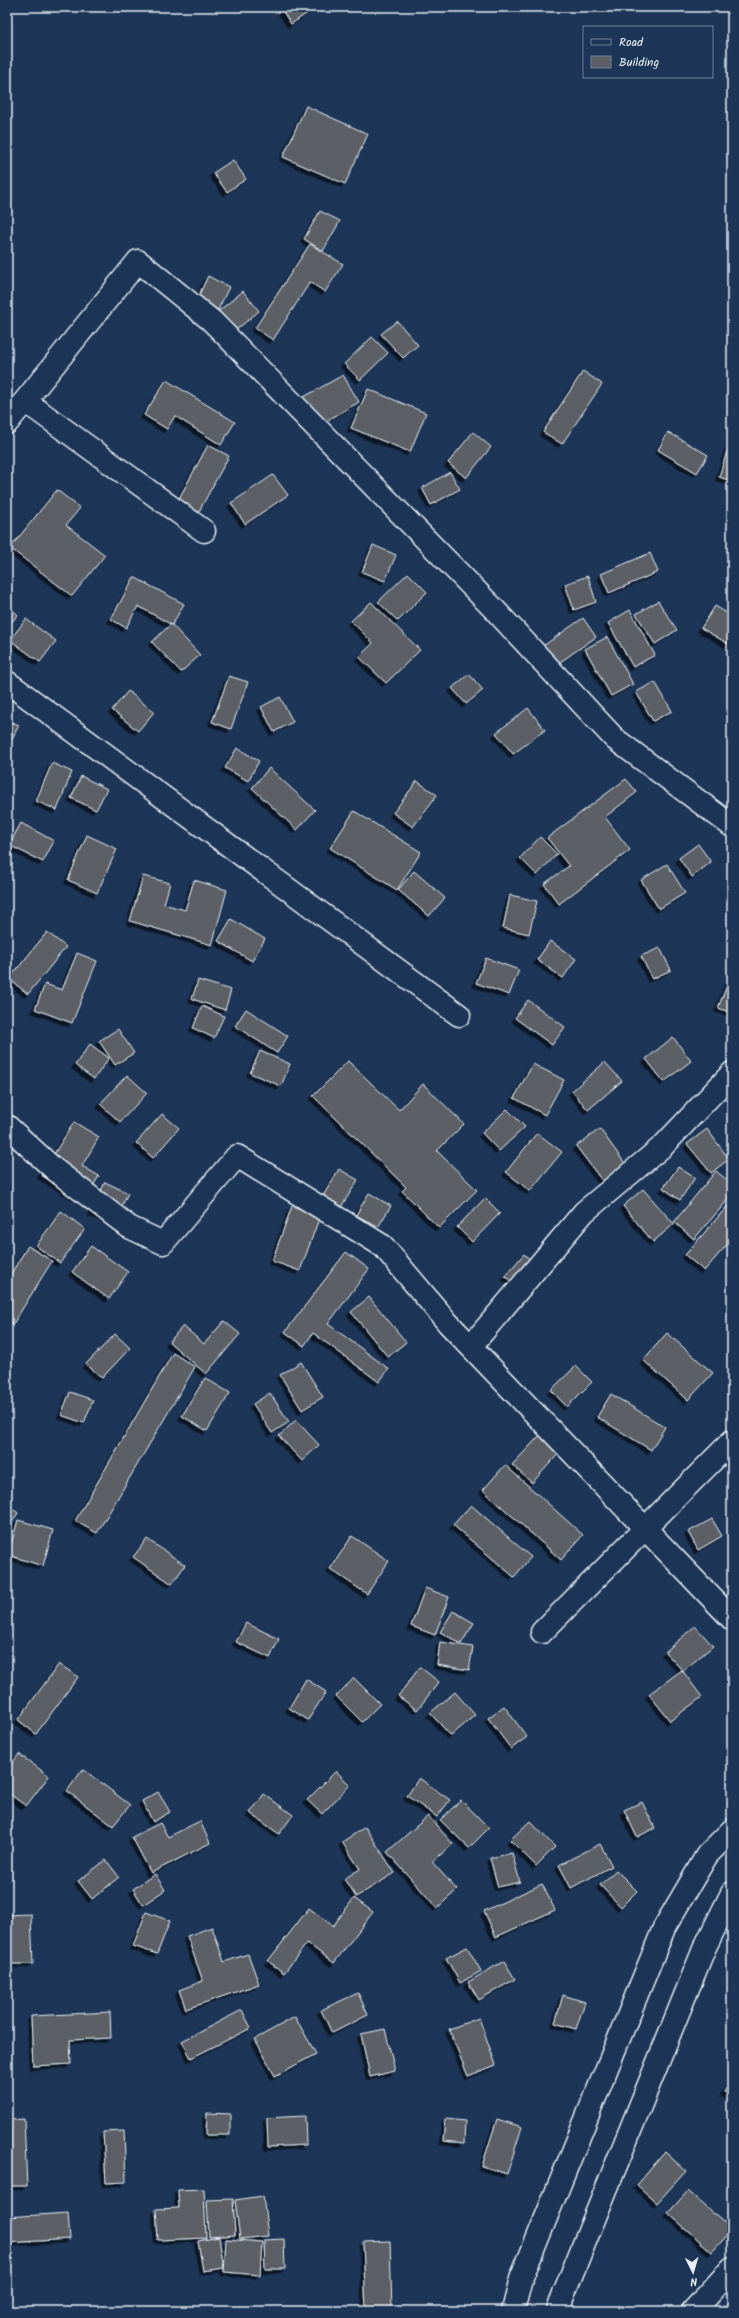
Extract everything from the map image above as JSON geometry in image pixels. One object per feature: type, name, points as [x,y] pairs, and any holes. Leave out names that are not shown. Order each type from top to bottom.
[{"type":"street","points":[[7,423],[138,261],[212,321],[494,609],[614,739],[732,826]]},
{"type":"street","points":[[25,401],[204,531]]},
{"type":"street","points":[[7,682],[459,1015]]},
{"type":"street","points":[[470,1346],[584,1212],[663,1146],[732,1073]]},
{"type":"street","points":[[7,1126],[54,1169],[129,1227],[163,1243],[238,1156],[383,1246],[448,1323],[732,1619]]},
{"type":"street","points":[[542,1632],[732,1441]]},
{"type":"street","points":[[513,2311],[521,2278],[664,1928],[707,1855],[732,1830]]},
{"type":"street","points":[[558,2311],[567,2285],[704,1949],[732,1893]]},
{"type":"street","points":[[693,2311],[732,2268]]},
{"type":"building","points":[[280,7],[310,7],[312,10],[291,24]]},
{"type":"building","points":[[306,106],[368,134],[345,184],[283,157]]},
{"type":"building","points":[[233,160],[246,179],[227,192],[213,173]]},
{"type":"building","points":[[320,211],[340,221],[323,251],[304,239]]},
{"type":"building","points":[[310,244],[343,264],[325,292],[310,282],[273,340],[255,328]]},
{"type":"building","points":[[208,276],[229,287],[218,310],[197,299]]},
{"type":"building","points":[[243,291],[259,311],[230,335],[214,315]]},
{"type":"building","points":[[397,321],[418,345],[403,358],[381,334]]},
{"type":"building","points":[[372,337],[388,353],[360,380],[344,364]]},
{"type":"building","points":[[583,371],[602,384],[562,444],[543,432]]},
{"type":"building","points":[[343,375],[359,402],[309,431],[293,403]]},
{"type":"building","points":[[166,380],[235,422],[221,445],[175,416],[167,429],[144,415]]},
{"type":"building","points":[[368,389],[426,413],[410,452],[351,428]]},
{"type":"building","points":[[473,432],[491,447],[466,478],[448,463]]},
{"type":"building","points":[[668,432],[708,455],[697,473],[658,450]]},
{"type":"building","points":[[208,445],[229,456],[197,515],[176,504]]},
{"type":"building","points":[[729,445],[732,446],[732,481],[719,477]]},
{"type":"building","points":[[450,472],[460,489],[431,505],[422,488]]},
{"type":"building","points":[[273,475],[288,495],[245,524],[231,503]]},
{"type":"building","points":[[57,490],[80,508],[66,525],[105,555],[72,596],[10,548]]},
{"type":"building","points":[[373,545],[396,555],[385,581],[362,572]]},
{"type":"building","points":[[650,553],[658,572],[609,593],[601,574]]},
{"type":"building","points":[[408,573],[427,592],[398,621],[378,602]]},
{"type":"building","points":[[588,576],[596,602],[574,610],[565,584]]},
{"type":"building","points":[[134,577],[184,604],[172,625],[138,606],[126,628],[111,619]]},
{"type":"building","points":[[658,601],[677,630],[655,644],[636,614]]},
{"type":"building","points":[[371,602],[420,650],[386,683],[359,657],[373,643],[351,621]]},
{"type":"building","points":[[7,604],[18,615],[7,627]]},
{"type":"building","points":[[715,606],[732,616],[732,646],[701,628]]},
{"type":"building","points":[[630,610],[655,655],[633,667],[608,623]]},
{"type":"building","points":[[583,618],[596,637],[546,672],[533,653]]},
{"type":"building","points":[[26,619],[56,641],[40,662],[10,640]]},
{"type":"building","points":[[171,624],[200,655],[181,672],[152,642]]},
{"type":"building","points":[[607,637],[633,684],[611,696],[585,649]]},
{"type":"building","points":[[469,674],[483,690],[466,704],[452,688]]},
{"type":"building","points":[[229,676],[248,682],[231,729],[212,722]]},
{"type":"building","points":[[655,682],[672,711],[653,721],[636,692]]},
{"type":"building","points":[[128,691],[154,712],[138,731],[112,710]]},
{"type":"building","points":[[280,697],[293,722],[274,732],[261,707]]},
{"type":"building","points":[[528,708],[545,730],[513,754],[496,733]]},
{"type":"building","points":[[7,720],[19,725],[7,749]]},
{"type":"building","points":[[237,748],[259,761],[248,781],[225,768]]},
{"type":"building","points":[[52,763],[72,772],[57,810],[36,801]]},
{"type":"building","points":[[269,768],[315,810],[297,830],[252,788]]},
{"type":"building","points":[[81,776],[107,789],[96,810],[71,798]]},
{"type":"building","points":[[626,779],[637,792],[605,817],[630,850],[559,904],[544,884],[569,866],[547,838]]},
{"type":"building","points":[[417,781],[437,795],[413,827],[393,813]]},
{"type":"building","points":[[354,811],[421,852],[397,890],[330,848]]},
{"type":"building","points":[[21,823],[54,841],[43,862],[9,845]]},
{"type":"building","points":[[87,835],[117,849],[97,893],[68,880]]},
{"type":"building","points":[[540,837],[557,854],[537,875],[520,858]]},
{"type":"building","points":[[698,844],[711,862],[692,877],[679,858]]},
{"type":"building","points":[[667,864],[685,893],[659,909],[641,880]]},
{"type":"building","points":[[414,871],[445,898],[429,916],[398,890]]},
{"type":"building","points":[[143,876],[170,883],[164,904],[185,910],[194,880],[227,890],[212,945],[130,921]]},
{"type":"building","points":[[510,895],[537,901],[529,934],[503,928]]},
{"type":"building","points":[[231,919],[265,939],[252,961],[218,941]]},
{"type":"building","points":[[47,932],[66,947],[28,994],[9,979]]},
{"type":"building","points":[[550,941],[576,959],[563,978],[537,960]]},
{"type":"building","points":[[660,948],[671,970],[652,979],[641,956]]},
{"type":"building","points":[[77,953],[97,961],[72,1023],[35,1009],[45,984],[62,990]]},
{"type":"building","points":[[486,958],[519,970],[509,995],[476,983]]},
{"type":"building","points":[[732,973],[732,1013],[718,1008]]},
{"type":"building","points":[[198,980],[231,990],[225,1010],[192,999]]},
{"type":"building","points":[[528,1000],[565,1027],[552,1045],[515,1018]]},
{"type":"building","points":[[202,1006],[224,1016],[214,1038],[193,1028]]},
{"type":"building","points":[[246,1009],[288,1036],[277,1053],[235,1026]]},
{"type":"building","points":[[118,1029],[134,1053],[115,1065],[99,1041]]},
{"type":"building","points":[[673,1037],[691,1061],[664,1082],[646,1059]]},
{"type":"building","points":[[90,1044],[109,1058],[94,1079],[75,1065]]},
{"type":"building","points":[[260,1051],[290,1064],[281,1086],[250,1073]]},
{"type":"building","points":[[348,1061],[399,1110],[423,1084],[464,1124],[437,1151],[477,1190],[439,1228],[402,1191],[406,1187],[313,1096]]},
{"type":"building","points":[[605,1062],[622,1081],[588,1110],[572,1091]]},
{"type":"building","points":[[533,1064],[564,1080],[545,1115],[514,1098]]},
{"type":"building","points":[[127,1075],[147,1093],[120,1122],[100,1104]]},
{"type":"building","points":[[507,1109],[525,1127],[499,1151],[482,1133]]},
{"type":"building","points":[[162,1114],[179,1128],[153,1158],[136,1143]]},
{"type":"building","points":[[74,1122],[99,1137],[82,1166],[99,1176],[84,1201],[41,1175]]},
{"type":"building","points":[[600,1129],[626,1165],[603,1182],[576,1146]]},
{"type":"building","points":[[707,1129],[729,1159],[711,1173],[687,1144]]},
{"type":"building","points":[[537,1133],[562,1152],[530,1191],[506,1172]]},
{"type":"building","points":[[678,1167],[695,1178],[680,1200],[663,1188]]},
{"type":"building","points":[[339,1169],[358,1180],[341,1207],[323,1196]]},
{"type":"building","points":[[716,1171],[732,1184],[732,1195],[694,1239],[674,1222]]},
{"type":"building","points":[[105,1182],[128,1193],[114,1222],[91,1212]]},
{"type":"building","points":[[643,1189],[674,1224],[653,1242],[623,1206]]},
{"type":"building","points":[[369,1193],[391,1206],[378,1227],[356,1215]]},
{"type":"building","points":[[485,1198],[500,1213],[472,1242],[457,1227]]},
{"type":"building","points":[[732,1201],[732,1239],[704,1271],[685,1255]]},
{"type":"building","points":[[292,1206],[320,1216],[300,1271],[272,1261]]},
{"type":"building","points":[[61,1211],[85,1229],[60,1263],[36,1246]]},
{"type":"building","points":[[28,1246],[52,1261],[13,1324],[7,1321],[7,1280]]},
{"type":"building","points":[[91,1246],[128,1272],[109,1299],[72,1272]]},
{"type":"building","points":[[346,1252],[369,1269],[328,1324],[389,1369],[379,1382],[313,1333],[304,1346],[285,1332]]},
{"type":"building","points":[[524,1254],[546,1274],[527,1295],[505,1276]]},
{"type":"building","points":[[369,1297],[406,1342],[388,1357],[351,1312]]},
{"type":"building","points":[[224,1321],[240,1334],[206,1374],[169,1342],[183,1326],[204,1344]]},
{"type":"building","points":[[667,1333],[713,1373],[688,1400],[643,1360]]},
{"type":"building","points":[[115,1334],[130,1348],[102,1378],[86,1364]]},
{"type":"building","points":[[173,1353],[195,1367],[97,1533],[75,1521]]},
{"type":"building","points":[[301,1362],[323,1397],[302,1410],[280,1375]]},
{"type":"building","points":[[576,1366],[592,1382],[567,1407],[551,1390]]},
{"type":"building","points":[[205,1378],[230,1393],[207,1431],[182,1416]]},
{"type":"building","points":[[70,1392],[93,1400],[84,1423],[61,1415]]},
{"type":"building","points":[[270,1393],[289,1422],[272,1433],[253,1404]]},
{"type":"building","points":[[611,1394],[665,1427],[651,1450],[597,1417]]},
{"type":"building","points":[[296,1420],[319,1445],[302,1461],[279,1436]]},
{"type":"building","points":[[542,1433],[561,1451],[532,1483],[512,1465]]},
{"type":"building","points":[[505,1465],[583,1535],[561,1560],[483,1490]]},
{"type":"building","points":[[7,1505],[18,1513],[7,1530]]},
{"type":"building","points":[[471,1505],[531,1557],[514,1577],[453,1525]]},
{"type":"building","points":[[712,1519],[722,1536],[698,1550],[688,1532]]},
{"type":"building","points":[[18,1520],[53,1530],[43,1566],[8,1555]]},
{"type":"building","points":[[352,1536],[389,1561],[367,1594],[330,1569]]},
{"type":"building","points":[[147,1539],[185,1565],[172,1584],[133,1557]]},
{"type":"building","points":[[425,1588],[449,1597],[435,1635],[411,1626]]},
{"type":"building","points":[[453,1611],[474,1623],[461,1644],[440,1632]]},
{"type":"building","points":[[246,1623],[279,1639],[270,1658],[236,1642]]},
{"type":"building","points":[[695,1626],[713,1646],[683,1671],[665,1652]]},
{"type":"building","points":[[440,1642],[473,1647],[469,1670],[437,1665]]},
{"type":"building","points":[[59,1664],[78,1677],[36,1734],[18,1720]]},
{"type":"building","points":[[420,1667],[439,1682],[417,1710],[398,1696]]},
{"type":"building","points":[[682,1670],[702,1697],[670,1721],[649,1694]]},
{"type":"building","points":[[354,1678],[380,1704],[362,1722],[336,1696]]},
{"type":"building","points":[[306,1679],[326,1692],[308,1720],[289,1708]]},
{"type":"building","points":[[455,1692],[475,1715],[451,1736],[430,1713]]},
{"type":"building","points":[[504,1706],[527,1737],[511,1749],[488,1718]]},
{"type":"building","points":[[19,1754],[49,1776],[26,1806],[7,1792],[7,1770]]},
{"type":"building","points":[[83,1769],[130,1805],[113,1826],[67,1791]]},
{"type":"building","points":[[336,1771],[350,1785],[322,1814],[307,1800]]},
{"type":"building","points":[[419,1778],[450,1800],[437,1817],[407,1796]]},
{"type":"building","points":[[158,1792],[170,1812],[153,1822],[142,1801]]},
{"type":"building","points":[[264,1794],[293,1815],[279,1834],[250,1813]]},
{"type":"building","points":[[461,1800],[489,1828],[469,1848],[440,1820]]},
{"type":"building","points":[[642,1802],[655,1828],[637,1837],[624,1810]]},
{"type":"building","points":[[428,1816],[453,1844],[432,1862],[457,1890],[437,1908],[387,1852]]},
{"type":"building","points":[[200,1821],[210,1843],[151,1873],[132,1837],[160,1823],[168,1837]]},
{"type":"building","points":[[530,1821],[555,1847],[536,1866],[510,1840]]},
{"type":"building","points":[[365,1827],[395,1873],[356,1897],[344,1879],[360,1869],[342,1842]]},
{"type":"building","points":[[600,1844],[612,1866],[571,1888],[559,1865]]},
{"type":"building","points":[[512,1853],[520,1882],[498,1887],[490,1858]]},
{"type":"building","points":[[106,1860],[119,1877],[92,1899],[78,1881]]},
{"type":"building","points":[[616,1870],[637,1891],[621,1907],[600,1885]]},
{"type":"building","points":[[155,1874],[165,1890],[143,1905],[133,1889]]},
{"type":"building","points":[[542,1884],[555,1910],[496,1937],[484,1911]]},
{"type":"building","points":[[354,1898],[373,1912],[334,1963],[307,1943],[284,1973],[268,1961],[309,1908],[333,1926]]},
{"type":"building","points":[[146,1912],[170,1921],[157,1954],[133,1946]]},
{"type":"building","points":[[31,1914],[33,1964],[7,1964],[7,1915]]},
{"type":"building","points":[[212,1927],[224,1962],[248,1954],[259,1984],[186,2009],[179,1990],[203,1981],[187,1936]]},
{"type":"building","points":[[467,1947],[481,1971],[460,1983],[446,1958]]},
{"type":"building","points":[[504,1961],[515,1979],[479,2000],[468,1982]]},
{"type":"building","points":[[358,1993],[368,2015],[332,2033],[321,2010]]},
{"type":"building","points":[[563,1995],[585,2002],[576,2029],[555,2023]]},
{"type":"building","points":[[242,2010],[251,2028],[191,2058],[182,2041]]},
{"type":"building","points":[[110,2012],[111,2038],[70,2040],[71,2064],[33,2066],[31,2016]]},
{"type":"building","points":[[295,2017],[316,2054],[275,2076],[255,2039]]},
{"type":"building","points":[[479,2018],[496,2065],[468,2076],[449,2029]]},
{"type":"building","points":[[385,2029],[395,2071],[370,2077],[361,2034]]},
{"type":"building","points":[[732,2079],[732,2097],[724,2092]]},
{"type":"building","points":[[207,2113],[230,2114],[230,2135],[206,2135]]},
{"type":"building","points":[[305,2116],[306,2145],[268,2147],[267,2118]]},
{"type":"building","points":[[24,2119],[27,2186],[9,2186],[7,2120]]},
{"type":"building","points":[[445,2119],[465,2121],[464,2143],[443,2141]]},
{"type":"building","points":[[497,2119],[522,2127],[507,2174],[482,2166]]},
{"type":"building","points":[[124,2131],[126,2182],[106,2183],[103,2132]]},
{"type":"building","points":[[665,2152],[686,2171],[657,2203],[637,2185]]},
{"type":"building","points":[[204,2189],[206,2238],[158,2240],[156,2209],[179,2208],[178,2190]]},
{"type":"building","points":[[688,2191],[732,2230],[712,2252],[668,2213]]},
{"type":"building","points":[[263,2196],[268,2236],[240,2239],[235,2200]]},
{"type":"building","points":[[233,2199],[235,2235],[209,2237],[207,2200]]},
{"type":"building","points":[[68,2213],[70,2239],[7,2243],[7,2217]]},
{"type":"building","points":[[219,2237],[224,2268],[203,2271],[198,2241]]},
{"type":"building","points":[[226,2239],[262,2242],[260,2275],[224,2272]]},
{"type":"building","points":[[284,2239],[285,2269],[265,2269],[264,2240]]},
{"type":"building","points":[[390,2241],[392,2311],[366,2311],[363,2242]]}]
